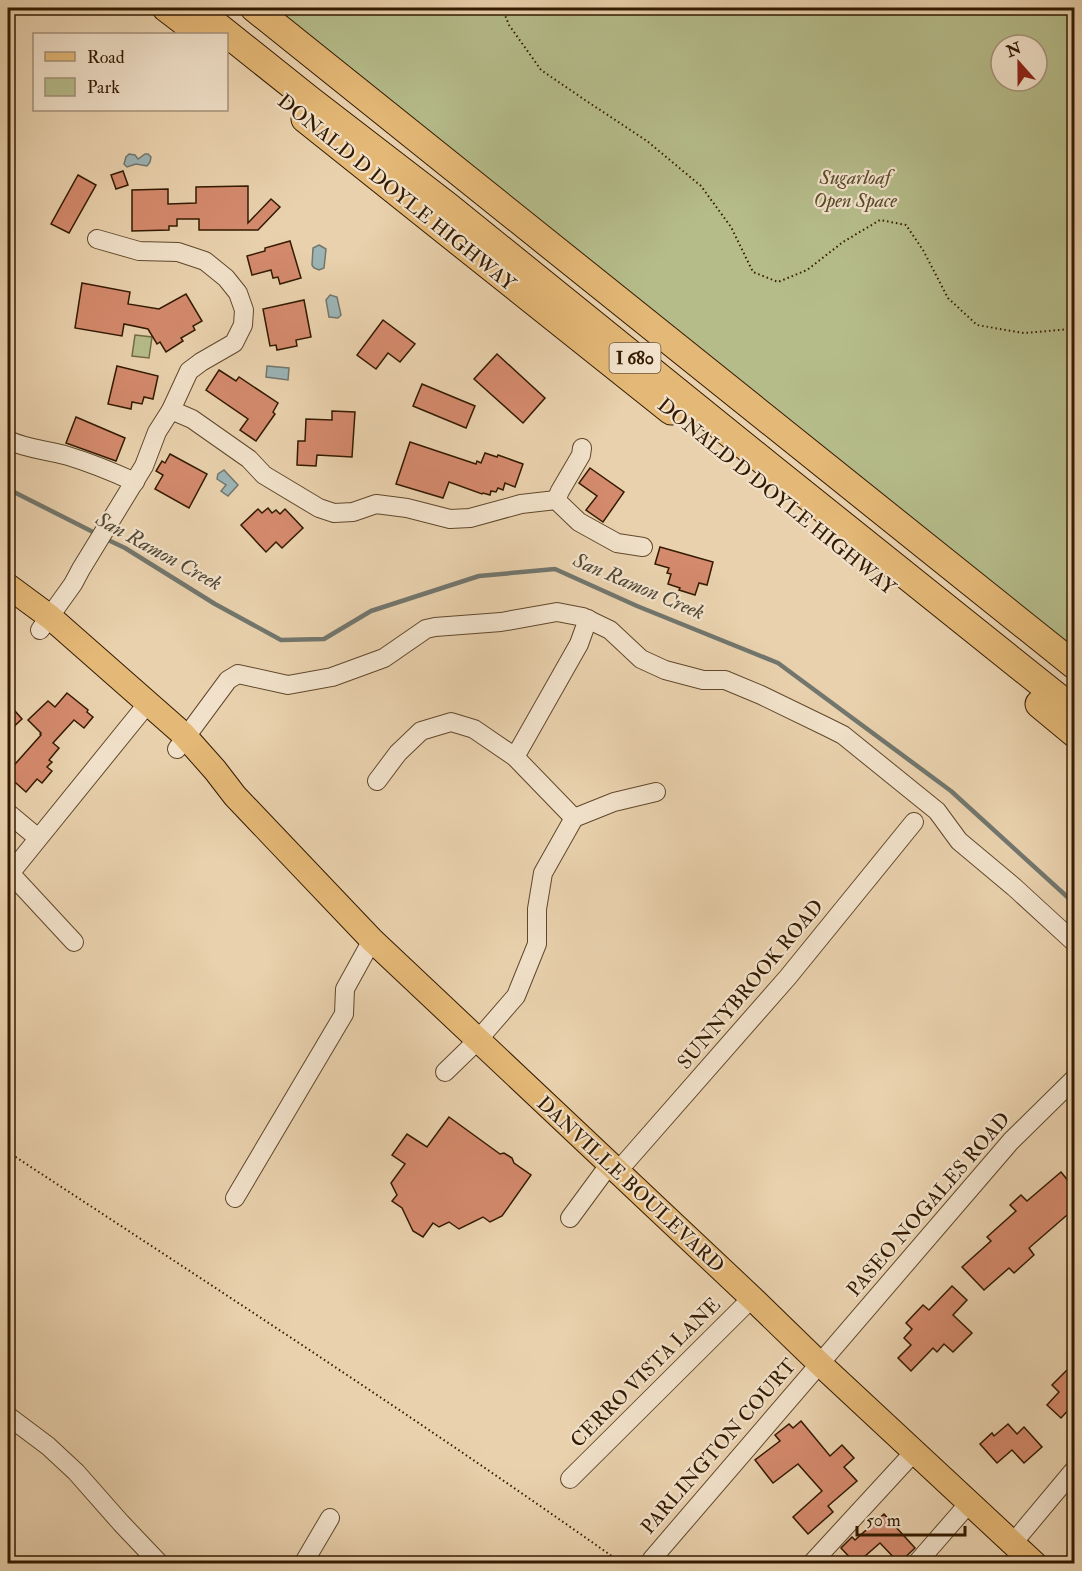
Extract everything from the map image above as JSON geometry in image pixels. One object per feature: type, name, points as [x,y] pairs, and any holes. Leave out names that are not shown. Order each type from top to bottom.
[{"type":"highway","points":[[166,8],[199,33]]},
{"type":"highway","name":"I 680","points":[[195,8],[226,33]]},
{"type":"highway","name":"I 680","points":[[254,8],[1074,665]]},
{"type":"highway","name":"I 680","points":[[228,34],[449,207],[1074,710]]},
{"type":"highway","name":"DONALD D DOYLE HIGHWAY","points":[[228,58],[1074,733]]},
{"type":"main road","name":"DANVILLE BOULEVARD","points":[[8,586],[45,623],[144,708],[181,744],[215,770],[235,796],[372,940],[819,1363],[1035,1563]]},
{"type":"main road","name":"DANVILLE BOULEVARD","points":[[8,602],[45,623]]},
{"type":"street","points":[[45,623],[73,584],[135,482],[157,432],[171,410],[189,371],[234,343],[243,325],[244,310],[238,293],[226,278],[205,261],[178,252],[139,251],[97,239]]},
{"type":"street","points":[[171,410],[192,418],[249,459],[264,475],[319,508],[334,513],[353,512],[376,504],[407,508],[450,519],[470,518],[521,504],[556,500]]},
{"type":"street","points":[[8,440],[66,455],[135,482]]},
{"type":"street","points":[[556,500],[581,455],[582,448]]},
{"type":"street","points":[[556,500],[579,522],[617,543],[643,547]]},
{"type":"street","points":[[181,744],[228,680],[238,674],[288,685],[332,677],[384,658],[426,629],[501,622],[557,612],[583,617],[610,630],[641,659],[665,670],[703,680],[725,680],[843,735],[937,811],[959,842],[1014,887],[1074,942]]},
{"type":"street","points":[[515,757],[579,644],[588,619]]},
{"type":"street","points":[[74,942],[9,875],[144,708]]},
{"type":"street","points":[[377,781],[398,753],[421,731],[451,722],[474,729],[515,757],[574,818]]},
{"type":"street","points":[[445,1072],[477,1041],[516,996],[537,944],[537,909],[543,873],[574,818],[614,802],[656,792]]},
{"type":"street","points":[[8,813],[38,837]]},
{"type":"street","name":"SUNNYBROOK ROAD","points":[[570,1218],[788,977],[915,822]]},
{"type":"street","points":[[235,1198],[344,1014],[345,989],[372,940]]},
{"type":"street","name":"PASEO NOGALES ROAD","points":[[819,1363],[1011,1141],[1074,1078]]},
{"type":"street","name":"CERRO VISTA LANE","points":[[570,1479],[752,1298]]},
{"type":"street","name":"PARLINGTON COURT","points":[[652,1558],[819,1363]]},
{"type":"street","points":[[8,1416],[48,1446],[76,1472],[160,1563]]},
{"type":"street","points":[[811,1563],[915,1451]]},
{"type":"street","points":[[1013,1543],[1074,1470]]},
{"type":"street","points":[[916,1563],[970,1502]]},
{"type":"street","points":[[303,1563],[330,1518]]},
{"type":"path","points":[[502,8],[509,25],[542,70],[647,141],[701,186],[730,227],[753,272],[778,282],[807,270],[843,242],[880,220],[906,225],[948,298],[977,325],[1024,333],[1071,328],[1074,330]]},
{"type":"path","points":[[8,1152],[399,1409],[623,1563]]},
{"type":"green space","name":"Sugarloaf Open Space","points":[[254,8],[1074,8],[1074,665]]},
{"type":"green space","points":[[135,335],[152,337],[149,358],[132,356]]},
{"type":"water","points":[[129,154],[135,155],[138,159],[148,154],[151,157],[150,162],[147,166],[136,164],[127,167],[124,164]]},
{"type":"water","points":[[319,245],[326,249],[324,268],[319,270],[312,265],[313,248]]},
{"type":"water","points":[[330,295],[337,297],[341,315],[338,318],[329,317],[326,300]]},
{"type":"water","points":[[267,366],[289,368],[288,380],[266,377]]},
{"type":"water","points":[[224,470],[238,485],[228,496],[221,491],[226,485],[217,479],[218,474]]},
{"type":"building","points":[[123,171],[128,185],[116,189],[111,175]]},
{"type":"building","points":[[78,175],[96,185],[69,233],[51,224]]},
{"type":"building","points":[[248,186],[248,223],[271,199],[280,207],[258,230],[199,230],[199,219],[177,219],[177,226],[169,226],[169,230],[132,231],[132,190],[168,189],[168,204],[196,203],[196,187]]},
{"type":"building","points":[[290,241],[301,278],[280,284],[278,277],[273,278],[271,270],[252,275],[247,256]]},
{"type":"building","points":[[82,283],[130,292],[128,304],[159,309],[186,294],[202,321],[193,326],[195,330],[181,338],[183,341],[166,352],[160,342],[157,344],[148,329],[124,324],[122,336],[75,328]]},
{"type":"building","points":[[304,300],[311,337],[296,340],[297,346],[277,350],[276,345],[270,346],[263,309]]},
{"type":"building","points":[[383,320],[415,344],[400,362],[388,353],[376,369],[357,355]]},
{"type":"building","points":[[497,354],[545,398],[523,423],[474,379]]},
{"type":"building","points":[[117,366],[158,376],[153,399],[144,397],[142,404],[132,402],[131,409],[108,404]]},
{"type":"building","points":[[219,370],[236,381],[239,377],[278,403],[273,412],[275,414],[256,441],[240,430],[248,419],[206,390]]},
{"type":"building","points":[[422,384],[475,406],[466,428],[413,406]]},
{"type":"building","points":[[332,411],[355,412],[352,457],[317,455],[316,466],[297,465],[298,441],[305,441],[306,419],[332,420]]},
{"type":"building","points":[[76,417],[125,438],[116,461],[66,443]]},
{"type":"building","points":[[410,442],[476,464],[477,461],[481,463],[485,453],[523,464],[515,487],[505,483],[503,490],[498,488],[496,492],[491,491],[490,495],[449,482],[443,498],[396,484]]},
{"type":"building","points":[[170,454],[207,474],[189,508],[155,489],[163,475],[156,471],[162,461],[165,463]]},
{"type":"building","points":[[590,468],[624,492],[603,522],[586,510],[597,496],[579,483]]},
{"type":"building","points":[[268,508],[272,513],[276,510],[280,514],[285,509],[303,528],[282,548],[276,542],[266,552],[241,525],[258,509],[262,513]]},
{"type":"building","points":[[660,547],[713,562],[707,585],[699,583],[695,595],[668,584],[671,574],[667,573],[669,568],[655,564]]},
{"type":"building","points":[[67,693],[93,717],[84,728],[74,720],[53,743],[59,748],[49,760],[52,762],[47,767],[52,771],[42,783],[37,779],[26,792],[8,776],[8,772],[41,735],[28,720],[48,701],[55,707]]},
{"type":"building","points":[[8,703],[22,719],[8,732]]},
{"type":"building","points":[[449,1117],[500,1154],[504,1153],[512,1158],[514,1163],[531,1175],[502,1216],[490,1222],[483,1217],[459,1229],[449,1222],[439,1227],[433,1223],[423,1237],[413,1231],[402,1208],[392,1201],[397,1195],[391,1183],[405,1164],[392,1155],[407,1134],[427,1147]]},
{"type":"building","points":[[1061,1172],[1074,1188],[1074,1209],[1029,1248],[1034,1255],[1014,1273],[1009,1268],[984,1290],[962,1267],[991,1241],[987,1237],[1016,1211],[1010,1205],[1021,1195],[1027,1201]]},
{"type":"building","points":[[952,1286],[967,1300],[953,1315],[972,1333],[953,1352],[944,1344],[937,1352],[933,1348],[911,1371],[898,1358],[911,1345],[904,1338],[912,1329],[906,1323],[923,1305],[929,1310]]},
{"type":"building","points":[[1074,1363],[1074,1404],[1061,1418],[1047,1405],[1059,1392],[1052,1385]]},
{"type":"building","points":[[801,1421],[830,1456],[842,1445],[854,1458],[844,1467],[857,1481],[828,1506],[833,1512],[808,1534],[793,1517],[822,1491],[798,1464],[773,1483],[755,1460],[780,1441],[775,1435],[789,1424],[793,1428]]},
{"type":"building","points":[[1008,1424],[1017,1434],[1024,1427],[1042,1447],[1024,1463],[1012,1450],[997,1463],[980,1444],[992,1433],[994,1436]]},
{"type":"building","points":[[884,1514],[915,1548],[899,1563],[880,1543],[855,1563],[841,1548],[852,1537],[855,1540]]},
{"type":"waterway","name":"San Ramon Creek","points":[[8,489],[97,534]]},
{"type":"waterway","name":"San Ramon Creek","points":[[104,538],[125,548],[215,604],[281,640],[324,639],[371,611],[479,576],[555,569],[637,606],[778,663],[951,791],[1074,903]]}]
